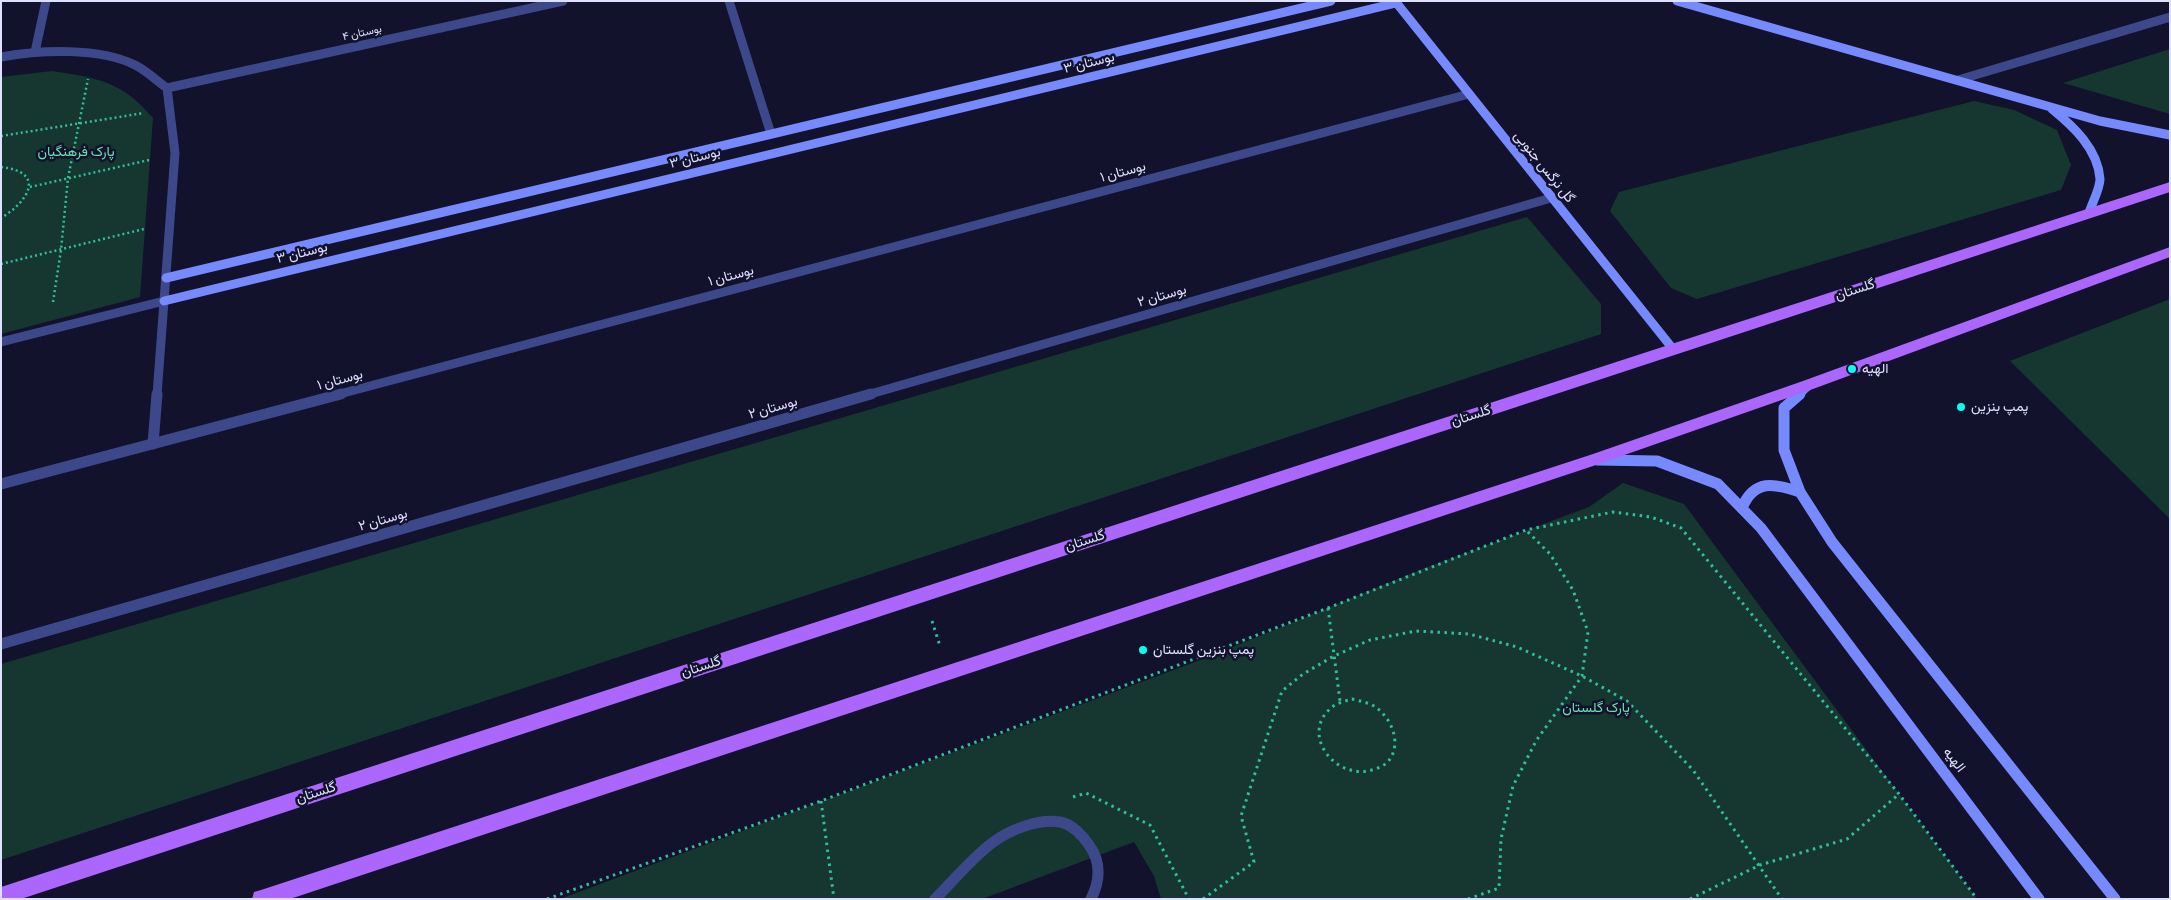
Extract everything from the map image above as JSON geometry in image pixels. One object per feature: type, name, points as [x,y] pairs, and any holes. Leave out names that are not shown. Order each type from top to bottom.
[{"type":"main road","name":"گلستان","points":[[1,896],[2170,187]]},
{"type":"main road","points":[[261,899],[291,894],[948,672],[1593,460],[1808,385],[2170,252]]},
{"type":"street","points":[[36,52],[46,1]]},
{"type":"street","name":"بوستان ۴","points":[[167,88],[563,1]]},
{"type":"street","points":[[729,1],[771,134]]},
{"type":"street","name":"بوستان ۳","points":[[166,278],[1331,1]]},
{"type":"street","points":[[1677,1],[2100,121],[2170,135]]},
{"type":"street","name":"بوستان ۳","points":[[1,342],[1395,2]]},
{"type":"street","name":"گل نرگس جنوبی","points":[[1395,2],[1673,350]]},
{"type":"street","points":[[1958,80],[2170,17]]},
{"type":"street","points":[[1,57],[36,52],[95,55],[130,62],[167,88],[175,153],[153,444]]},
{"type":"street","name":"بوستان ۱","points":[[1,484],[1468,94]]},
{"type":"street","points":[[2047,105],[2074,126],[2093,154],[2100,180],[2089,213]]},
{"type":"street","name":"بوستان ۲","points":[[1,644],[1552,198]]},
{"type":"street","points":[[1808,385],[1784,408],[1784,450],[1800,492],[1832,542],[2115,899]]},
{"type":"street","name":"الهیه","points":[[1593,460],[1657,461],[1718,484],[1761,528],[2039,899]]},
{"type":"street","points":[[1742,508],[1745,496],[1755,488],[1769,485],[1784,486],[1800,492]]},
{"type":"street","points":[[935,899],[994,842],[1016,829],[1060,822],[1072,828],[1087,841],[1098,862],[1098,885],[1091,899]]},
{"type":"path","points":[[53,303],[61,250],[68,178],[77,124],[88,77]]},
{"type":"path","points":[[1,136],[148,112]]},
{"type":"path","points":[[30,187],[150,160]]},
{"type":"path","points":[[1,167],[22,170],[28,177],[30,187],[18,206],[1,218]]},
{"type":"path","points":[[1,264],[145,229]]},
{"type":"path","points":[[547,899],[821,801],[1328,608],[1526,530],[1613,512],[1651,517],[1681,528],[1899,794],[1977,899]]},
{"type":"path","points":[[1468,899],[1499,888],[1501,839],[1513,786],[1536,741],[1582,676],[1588,632],[1573,590],[1550,554],[1526,530]]},
{"type":"path","points":[[923,594],[948,672]]},
{"type":"path","points":[[1328,608],[1340,701]]},
{"type":"path","points":[[1203,899],[1254,862],[1241,816],[1282,691],[1303,674],[1334,656],[1370,640],[1416,631],[1469,634],[1517,647],[1582,676],[1627,700],[1693,770],[1782,899]]},
{"type":"path","points":[[1352,699],[1365,701],[1378,708],[1387,717],[1394,729],[1395,742],[1393,754],[1386,764],[1375,771],[1351,773],[1339,767],[1322,749],[1318,738],[1322,716],[1330,707],[1340,701],[1352,699]]},
{"type":"path","points":[[1690,899],[1760,865],[1847,839],[1899,794]]},
{"type":"path","points":[[821,801],[834,899]]},
{"type":"green space","points":[[2170,49],[2170,114],[2063,83]]},
{"type":"green space","name":"پارک فرهنگیان","points":[[52,71],[108,83],[130,96],[153,118],[140,297],[1,334],[1,77]]},
{"type":"green space","points":[[1974,101],[2014,110],[2057,130],[2071,165],[2061,190],[1697,299],[1671,288],[1610,211],[1619,192]]},
{"type":"green space","points":[[1527,217],[1601,304],[1601,334],[1,860],[1,664]]},
{"type":"green space","points":[[2170,299],[2170,519],[2010,361]]},
{"type":"green space","name":"پارک گلستان","points":[[1623,483],[1684,504],[1977,899],[1161,899],[1154,876],[1134,842],[982,899],[560,899],[1211,656],[1420,570],[1589,507]]},
{"type":"place","name":"الهیه","points":[[1852,369]]},
{"type":"place","name":"پمپ بنزین","points":[[1961,407]]},
{"type":"place","name":"پمپ بنزین گلستان","points":[[1143,650]]}]
